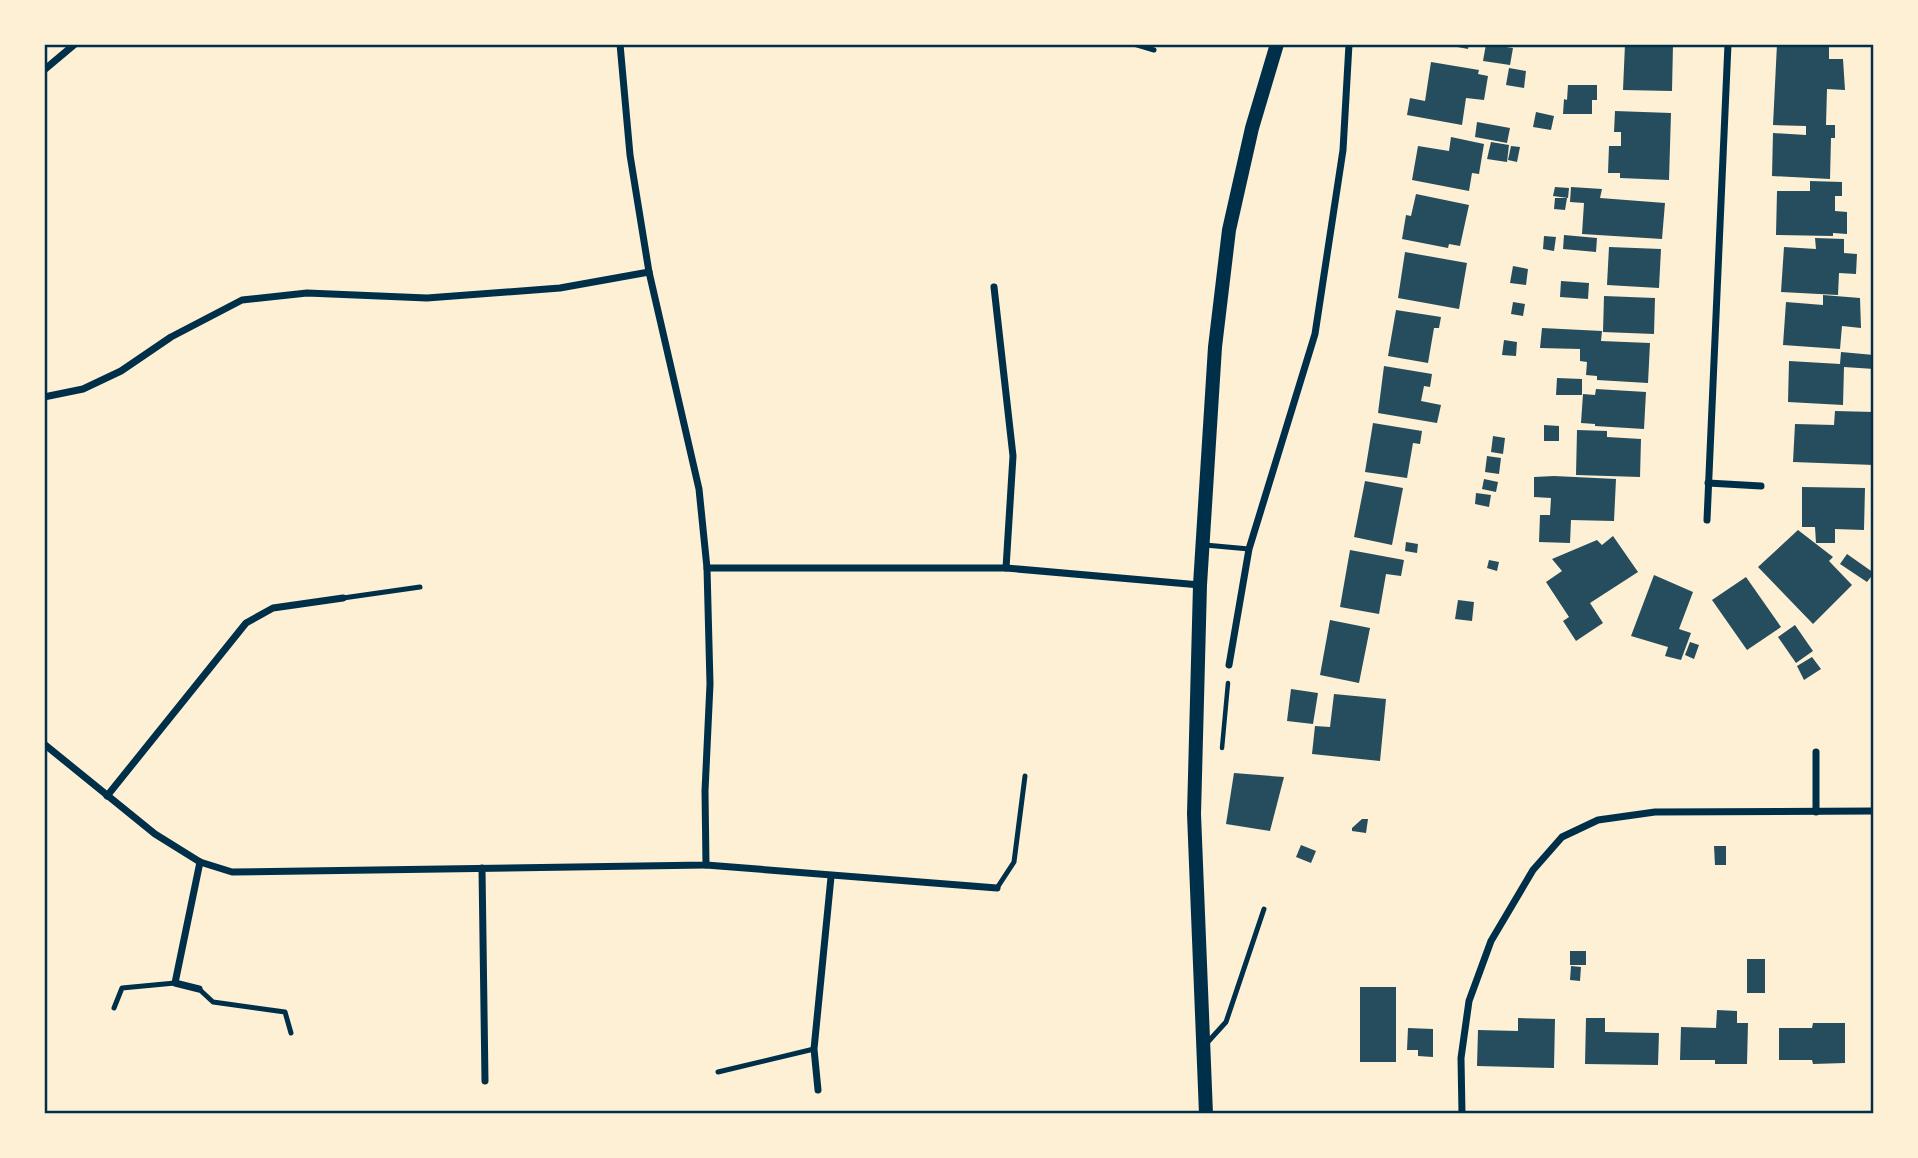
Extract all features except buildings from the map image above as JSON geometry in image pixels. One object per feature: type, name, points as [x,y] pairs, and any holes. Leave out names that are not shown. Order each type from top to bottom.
[{"type":"main road","points":[[1206,1114],[1194,814],[1202,544],[1215,347],[1229,230],[1252,128],[1276,44]]},
{"type":"street","points":[[44,70],[75,44]]},
{"type":"street","points":[[620,44],[631,155],[649,272],[699,489],[708,568],[710,684],[705,791],[706,865]]},
{"type":"street","points":[[1229,665],[1249,549],[1315,334],[1343,150],[1349,44]]},
{"type":"street","points":[[1707,520],[1728,44]]},
{"type":"street","points":[[44,397],[83,389],[121,371],[171,337],[242,300],[307,293],[440,297],[560,288],[649,272]]},
{"type":"street","points":[[994,288],[1013,456],[1006,568]]},
{"type":"street","points":[[1708,483],[1761,486]]},
{"type":"street","points":[[708,568],[1006,568],[1200,585]]},
{"type":"street","points":[[107,796],[246,623],[273,608],[343,598]]},
{"type":"street","points":[[44,744],[155,834],[200,862],[232,872],[706,865],[831,877],[997,888]]},
{"type":"street","points":[[1816,752],[1816,812]]},
{"type":"street","points":[[1462,1114],[1461,1058],[1469,1001],[1491,941],[1533,870],[1562,837],[1598,820],[1656,812],[1874,811]]},
{"type":"street","points":[[199,989],[175,984],[200,862]]},
{"type":"street","points":[[482,868],[485,1081]]},
{"type":"street","points":[[818,1090],[814,1049],[831,877]]},
{"type":"lane","points":[[1134,44],[1154,50]]},
{"type":"lane","points":[[1202,544],[1249,549]]},
{"type":"lane","points":[[343,598],[420,587]]},
{"type":"lane","points":[[997,888],[1014,862],[1025,776]]},
{"type":"lane","points":[[1202,1049],[1226,1022],[1264,909]]},
{"type":"lane","points":[[114,1008],[122,988],[175,984]]},
{"type":"lane","points":[[199,989],[213,1002],[285,1012],[291,1033]]},
{"type":"lane","points":[[718,1072],[814,1049]]}]
